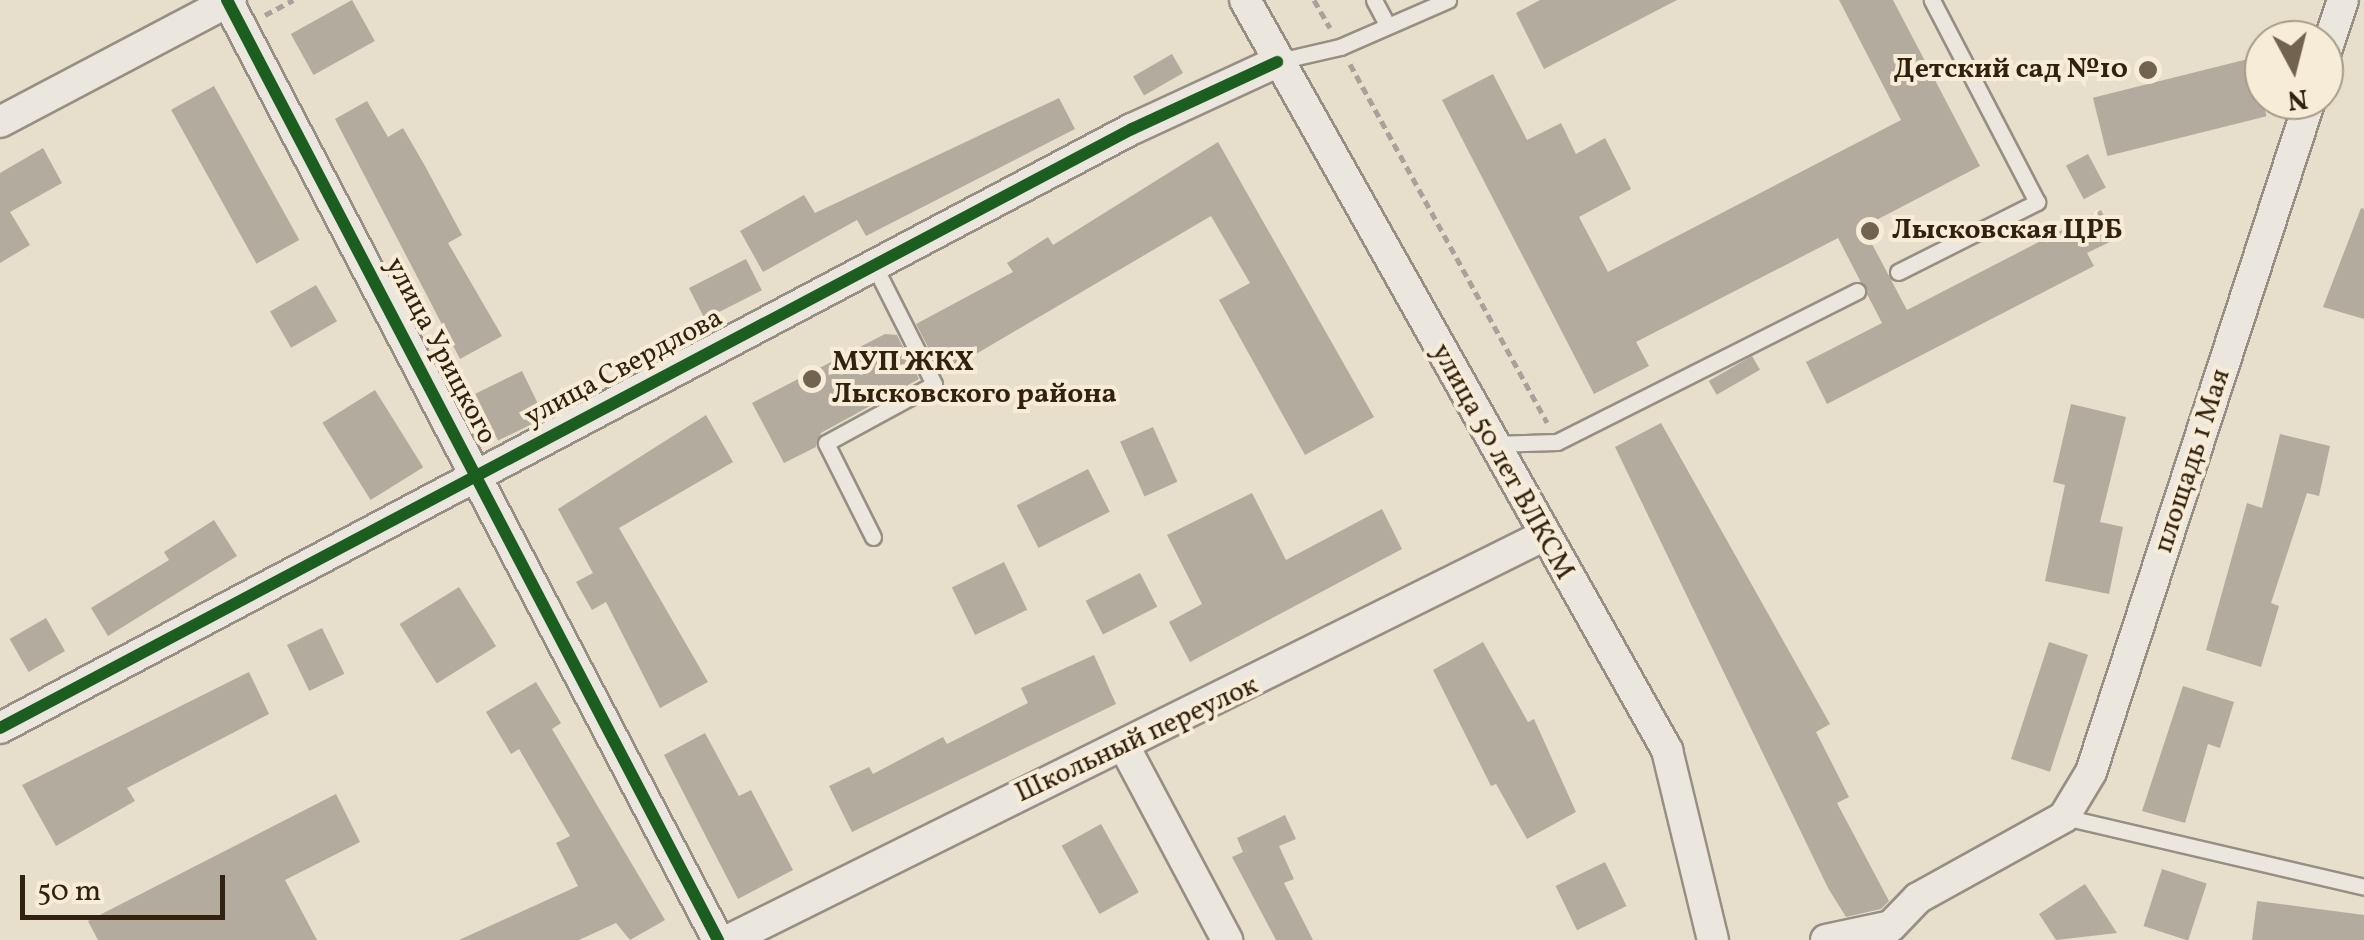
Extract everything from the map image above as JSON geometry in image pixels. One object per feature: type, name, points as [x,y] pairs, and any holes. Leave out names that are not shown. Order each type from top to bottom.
[{"type":"street","name":"улица 50 лет ВЛКСМ","points":[[1245,0],[1491,444],[1667,750],[1713,940]]},
{"type":"street","points":[[0,122],[229,1]]},
{"type":"street","name":"улица Урицкого","points":[[229,1],[718,940]]},
{"type":"street","name":"улица Свердлова","points":[[0,728],[874,265],[1277,62]]},
{"type":"street","name":"площадь 1 Мая","points":[[2064,817],[2092,772],[2304,120]]},
{"type":"street","name":"Школьный переулок","points":[[730,940],[1543,536]]},
{"type":"street","points":[[1124,746],[1226,940]]},
{"type":"street","points":[[1826,940],[1898,933],[1918,898],[2064,817]]},
{"type":"lane","points":[[1374,0],[1386,24]]},
{"type":"lane","points":[[1277,62],[1340,47],[1448,0]]},
{"type":"lane","points":[[1898,272],[2037,202],[1932,0]]},
{"type":"lane","points":[[873,536],[826,444],[934,384],[874,265]]},
{"type":"lane","points":[[1491,444],[1557,442],[1857,291]]},
{"type":"lane","points":[[2064,817],[2364,888]]},
{"type":"path","points":[[1314,0],[1557,442]]},
{"type":"building","points":[[352,0],[375,41],[314,75],[291,34]]},
{"type":"building","points":[[1540,0],[1677,0],[1544,69],[1516,13]]},
{"type":"building","points":[[1839,0],[1893,0],[1980,166],[1863,227],[1907,310],[2101,210],[2116,239],[2087,253],[2094,266],[1827,404],[1806,362],[1882,323],[1838,238],[1636,342],[1649,366],[1594,394],[1442,100],[1493,74],[1527,140],[1561,123],[1576,154],[1605,138],[1631,189],[1579,217],[1608,272],[1901,120]]},
{"type":"building","points":[[1172,54],[1183,73],[1144,96],[1133,77]]},
{"type":"building","points":[[2244,60],[2244,120],[2251,120],[2107,156],[2093,98]]},
{"type":"building","points":[[214,86],[299,240],[256,264],[171,110]]},
{"type":"building","points":[[1059,98],[1075,129],[866,236],[857,220],[763,272],[740,231],[804,195],[815,213]]},
{"type":"building","points":[[367,101],[388,137],[403,128],[425,166],[462,235],[448,243],[502,336],[460,359],[335,119]]},
{"type":"building","points":[[1218,142],[1374,417],[1305,455],[1219,300],[1250,283],[1211,216],[942,374],[916,324],[1013,272],[1007,263],[1048,237],[1053,245]]},
{"type":"building","points":[[43,148],[62,183],[10,212],[30,245],[0,263],[0,173]]},
{"type":"building","points":[[2088,154],[2106,188],[2084,199],[2066,166]]},
{"type":"building","points":[[2361,208],[2364,209],[2364,319],[2323,307]]},
{"type":"building","points":[[746,259],[762,290],[705,319],[689,288]]},
{"type":"building","points":[[316,285],[337,321],[291,348],[270,312]]},
{"type":"building","points":[[885,334],[897,335],[919,379],[821,433],[816,447],[784,463],[752,403]]},
{"type":"building","points":[[1752,356],[1760,370],[1717,395],[1709,381]]},
{"type":"building","points":[[522,371],[545,418],[498,441],[475,394]]},
{"type":"building","points":[[375,390],[423,467],[371,500],[322,423]]},
{"type":"building","points":[[2071,404],[2126,417],[2100,522],[2123,527],[2109,594],[2045,581],[2065,485],[2053,482]]},
{"type":"building","points":[[706,415],[733,462],[619,528],[708,682],[660,708],[606,602],[592,610],[576,582],[593,573],[558,509]]},
{"type":"building","points":[[1661,423],[1830,724],[1816,732],[1849,797],[1837,803],[1889,901],[1881,909],[1846,917],[1828,888],[1615,447]]},
{"type":"building","points":[[1153,427],[1177,482],[1145,496],[1120,442]]},
{"type":"building","points":[[2280,434],[2330,446],[2319,496],[2307,493],[2271,603],[2279,606],[2261,667],[2206,650],[2247,503],[2262,508]]},
{"type":"building","points":[[1088,469],[1110,512],[1039,548],[1017,505]]},
{"type":"building","points":[[1252,493],[1286,560],[1382,509],[1402,549],[1190,662],[1169,622],[1202,604],[1167,535]]},
{"type":"building","points":[[214,520],[237,556],[108,636],[91,608],[169,560],[164,552]]},
{"type":"building","points":[[1004,562],[1027,610],[975,635],[952,587]]},
{"type":"building","points":[[1140,573],[1157,607],[1103,635],[1086,601]]},
{"type":"building","points":[[459,587],[496,646],[437,683],[400,624]]},
{"type":"building","points":[[46,618],[65,651],[29,672],[10,639]]},
{"type":"building","points":[[322,628],[344,674],[309,691],[287,645]]},
{"type":"building","points":[[1483,642],[1528,722],[1534,719],[1576,812],[1527,839],[1496,784],[1491,786],[1433,670]]},
{"type":"building","points":[[2049,642],[2088,655],[2050,772],[2011,759]]},
{"type":"building","points":[[1094,655],[1116,704],[852,832],[829,786],[869,767],[873,774],[943,737],[947,744],[1028,703],[1021,688]]},
{"type":"building","points":[[249,672],[269,714],[127,788],[135,801],[56,846],[22,785]]},
{"type":"building","points":[[536,682],[561,723],[552,729],[665,920],[630,940],[616,923],[579,940],[459,940],[578,886],[556,843],[570,836],[519,749],[511,754],[486,712]]},
{"type":"building","points":[[2183,686],[2234,702],[2220,748],[2208,744],[2185,823],[2142,811]]},
{"type":"building","points":[[705,733],[739,796],[751,790],[793,870],[738,899],[664,755]]},
{"type":"building","points":[[336,794],[360,842],[285,880],[317,940],[98,940],[88,921]]},
{"type":"building","points":[[1285,815],[1296,839],[1279,846],[1294,879],[1284,883],[1313,940],[1276,940],[1232,857],[1243,852],[1237,838]]},
{"type":"building","points":[[1101,824],[1139,892],[1099,914],[1062,846]]},
{"type":"building","points":[[1605,862],[1626,906],[1577,930],[1556,886]]},
{"type":"building","points":[[2162,869],[2207,884],[2188,940],[2143,926]]},
{"type":"building","points":[[2085,884],[2117,933],[2056,940],[2039,914]]},
{"type":"building","points":[[2257,901],[2364,915],[2364,940],[2252,940]]},
{"type":"cycle path","points":[[227,0],[718,940]]},
{"type":"cycle path","points":[[0,728],[1132,129],[1277,62]]},
{"type":"place","name":"Детский сад №10","points":[[2148,70]]},
{"type":"place","name":"Лысковская ЦРБ","points":[[1870,231]]},
{"type":"place","name":"МУП ЖКХ Лысковского района","points":[[812,379]]}]
